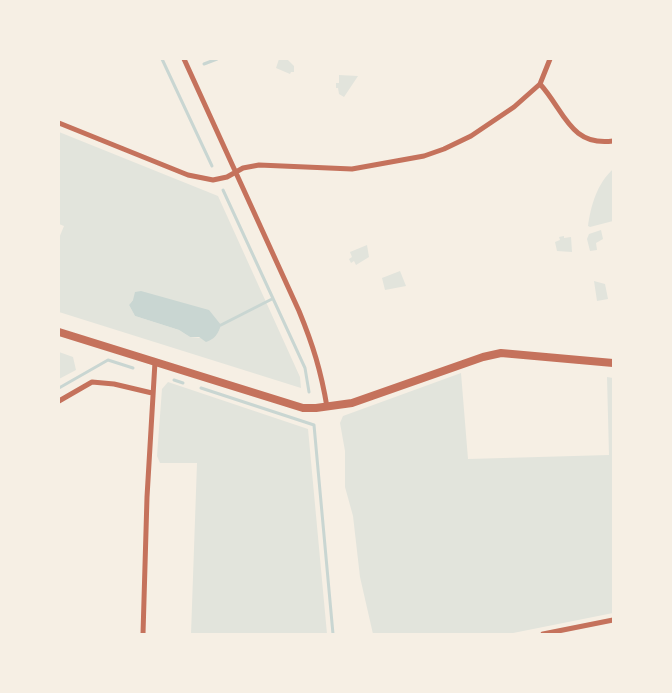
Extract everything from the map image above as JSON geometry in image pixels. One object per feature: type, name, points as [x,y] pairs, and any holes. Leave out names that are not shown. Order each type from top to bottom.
[{"type":"street","points":[[184,59],[313,345],[322,374],[327,407]]},
{"type":"street","points":[[59,123],[188,175],[212,180],[227,177],[243,168],[259,165],[352,169],[424,156],[444,149],[478,131],[514,107],[540,84],[550,59]]},
{"type":"street","points":[[540,84],[553,98],[572,128],[582,137],[597,142],[613,141]]},
{"type":"street","points":[[59,332],[302,408],[327,407],[368,398],[484,357],[501,353],[613,363]]},
{"type":"street","points":[[142,634],[152,393],[155,362]]},
{"type":"street","points":[[59,401],[92,382],[114,384],[152,393]]},
{"type":"street","points":[[544,634],[613,620]]},
{"type":"shaded area","points":[[279,59],[287,59],[294,66],[294,72],[290,74],[276,68]]},
{"type":"shaded area","points":[[339,75],[358,76],[344,97],[339,94],[338,88],[336,88],[336,83],[339,83]]},
{"type":"shaded area","points":[[59,132],[218,196],[300,377],[301,388],[59,312],[59,238],[64,226],[59,224]],"holes":[[[133,300],[212,339],[190,337],[179,330],[135,316],[129,305]]]},
{"type":"shaded area","points":[[613,169],[613,221],[590,227],[588,226],[589,218],[596,195],[603,181]]},
{"type":"shaded area","points":[[601,230],[603,239],[596,243],[597,250],[590,251],[587,239],[589,234]]},
{"type":"shaded area","points":[[564,236],[564,238],[571,237],[572,252],[557,251],[555,242],[560,240],[559,237]]},
{"type":"shaded area","points":[[367,245],[369,257],[356,265],[354,261],[351,263],[349,259],[352,257],[350,252]]},
{"type":"shaded area","points":[[400,271],[406,286],[385,290],[382,278]]},
{"type":"shaded area","points":[[594,281],[605,284],[608,299],[597,301]]},
{"type":"shaded area","points":[[141,291],[209,310],[221,325],[219,331],[214,338],[206,342],[199,337],[190,337],[179,330],[135,316],[129,305],[133,300],[135,292]]},
{"type":"shaded area","points":[[59,352],[73,357],[76,370],[59,379]]},
{"type":"shaded area","points":[[461,373],[468,459],[609,455],[607,377],[613,378],[613,613],[508,634],[373,634],[360,577],[353,516],[345,487],[345,451],[340,423],[343,416]]},
{"type":"shaded area","points":[[168,382],[308,429],[327,634],[191,634],[197,463],[160,463],[157,456],[162,389]]},
{"type":"waterway","points":[[162,59],[212,166]]},
{"type":"waterway","points":[[204,64],[217,59]]},
{"type":"waterway","points":[[223,190],[305,368],[309,392]]},
{"type":"waterway","points":[[221,325],[272,299]]},
{"type":"waterway","points":[[59,388],[108,360],[133,368]]},
{"type":"waterway","points":[[174,380],[183,383]]},
{"type":"waterway","points":[[201,388],[314,425],[333,634]]}]
